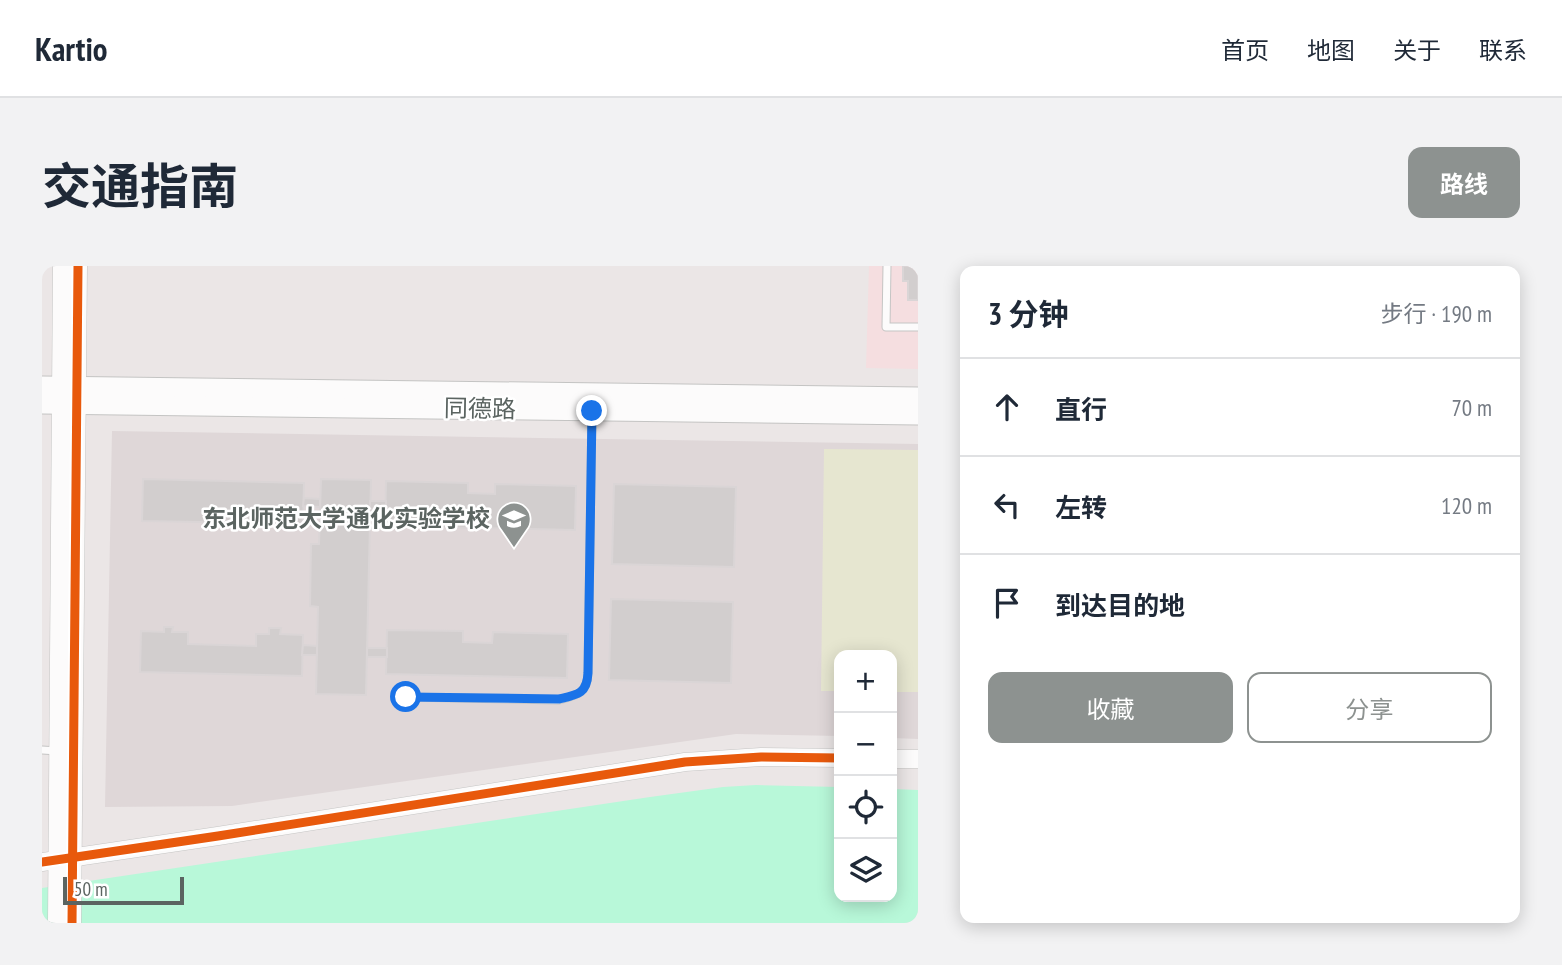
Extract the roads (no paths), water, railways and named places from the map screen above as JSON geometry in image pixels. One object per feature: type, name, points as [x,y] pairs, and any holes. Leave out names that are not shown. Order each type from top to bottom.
[{"type":"main road","name":"同德路","points":[[60,395],[918,397]]},
{"type":"main road","name":"同德路","points":[[60,395],[592,411],[918,415]]},
{"type":"street","points":[[62,266],[50,750],[60,864],[72,923]]},
{"type":"street","points":[[57,923],[60,864],[60,395],[78,266]]},
{"type":"street","points":[[60,864],[674,763],[761,757],[834,758]]},
{"type":"street","points":[[897,759],[918,759]]},
{"type":"lane","points":[[887,266],[886,327],[918,327]]},
{"type":"lane","points":[[406,697],[559,699],[577,695],[582,691],[588,673],[592,411]]},
{"type":"place","name":"东北师范大学通化实验学校","points":[[514,549]]}]
